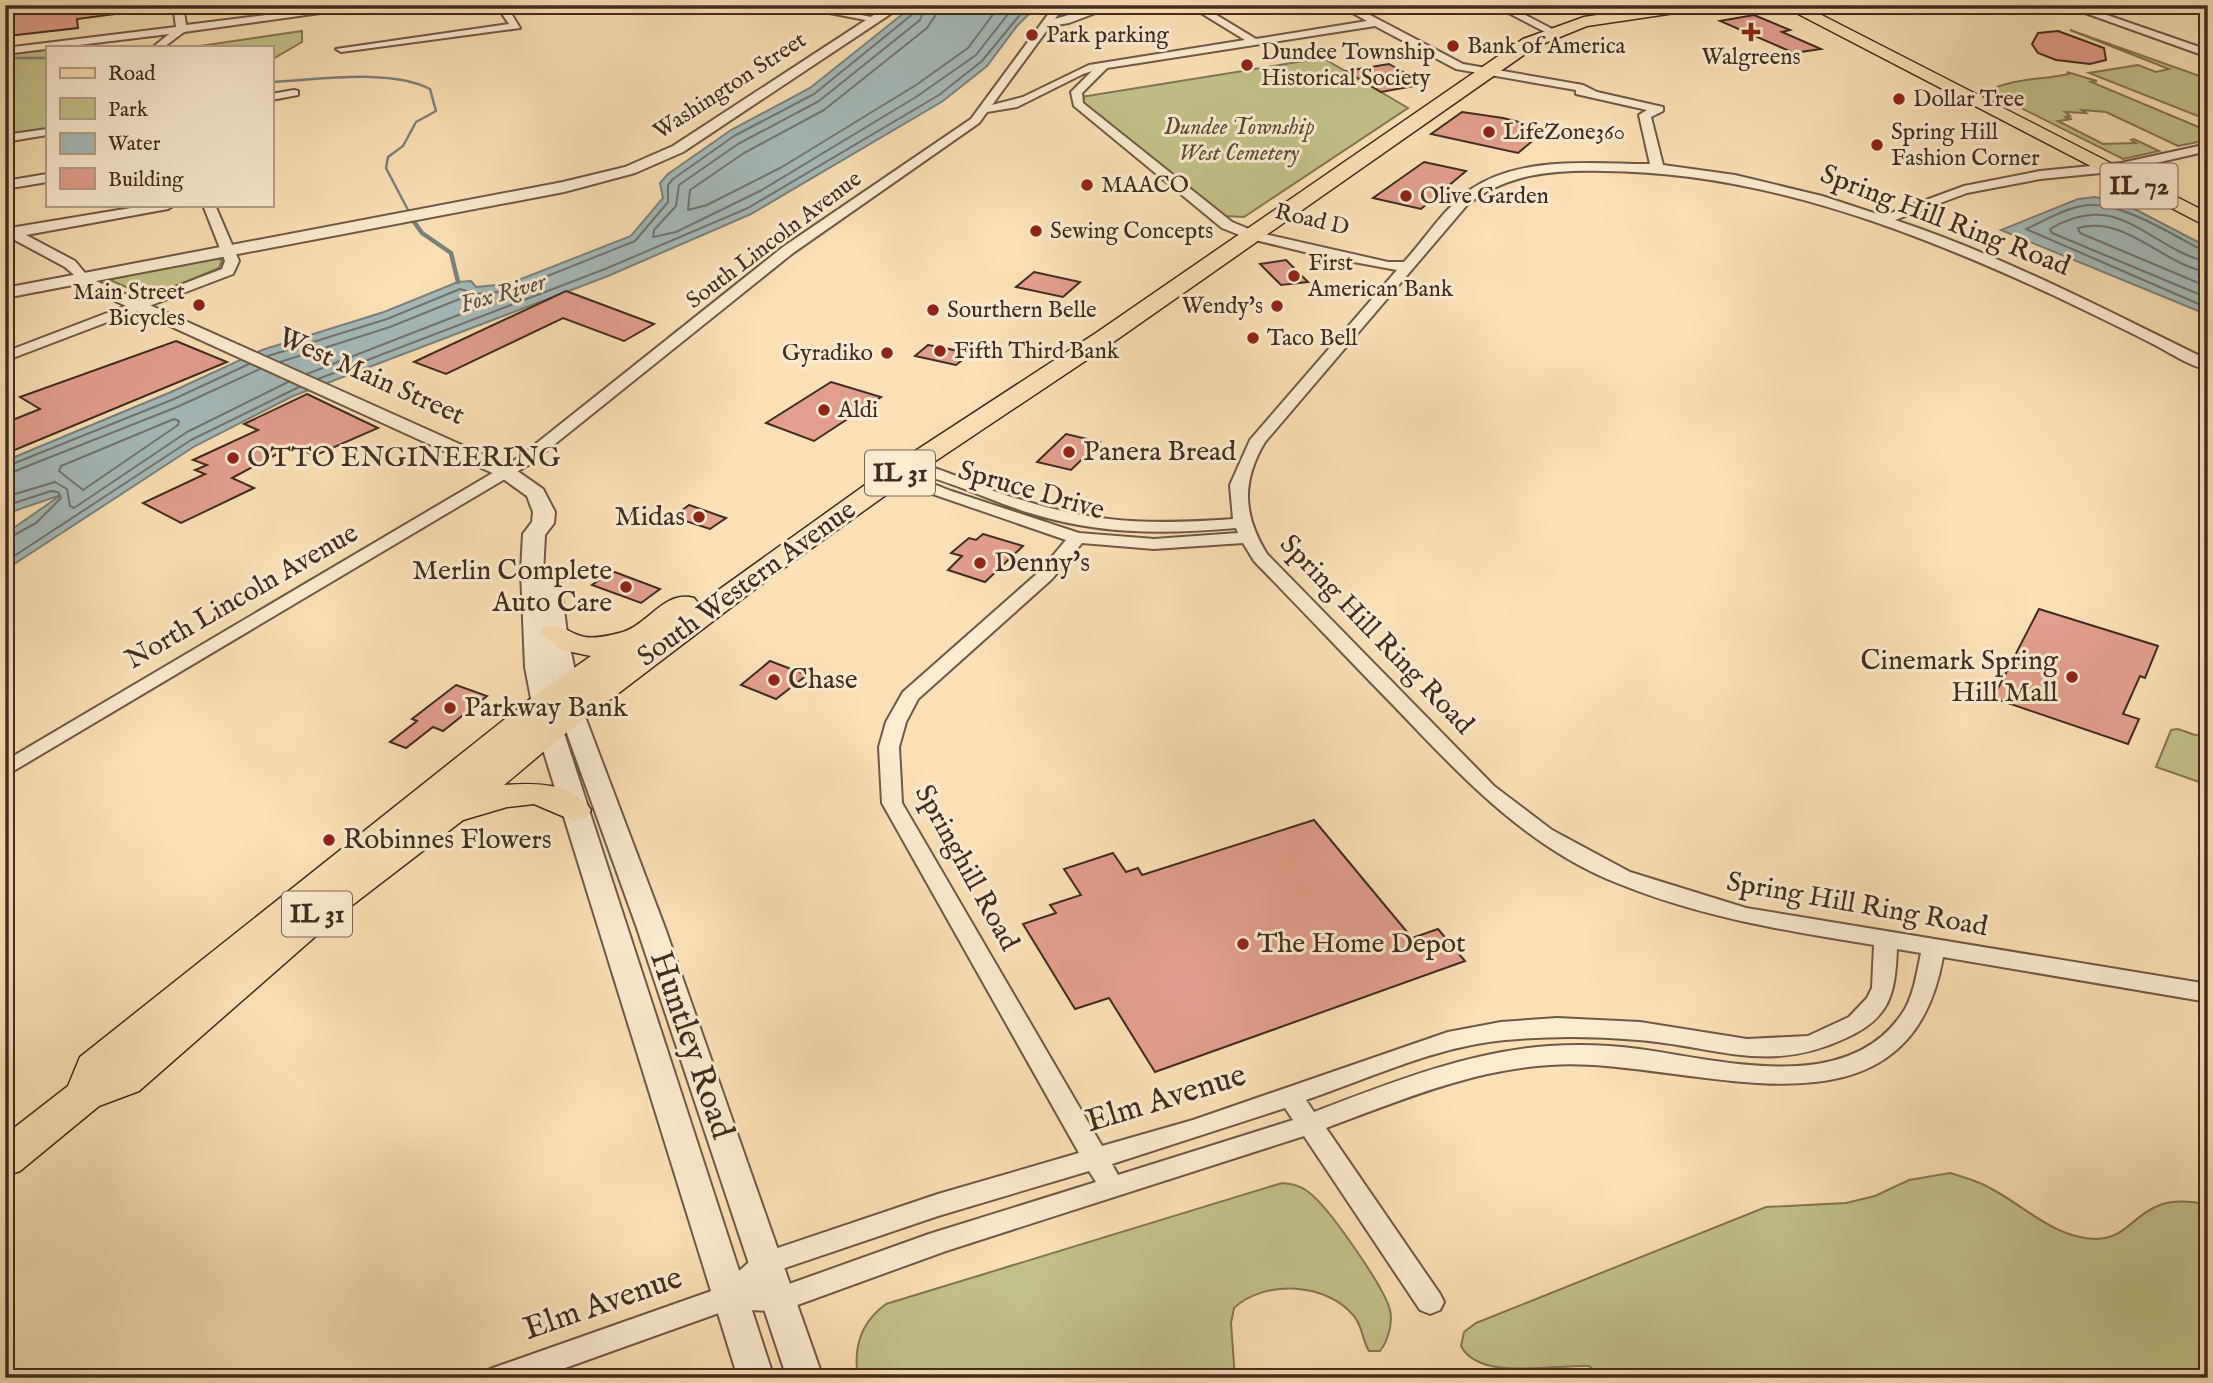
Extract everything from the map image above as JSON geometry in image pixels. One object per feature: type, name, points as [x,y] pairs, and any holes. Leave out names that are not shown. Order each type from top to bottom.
[{"type":"main road","points":[[1549,29],[1653,5]]},
{"type":"main road","name":"IL 31","points":[[1251,237],[1402,124],[1549,29],[1695,5]]},
{"type":"main road","name":"IL 72","points":[[1789,5],[2099,170],[2208,221]]},
{"type":"main road","name":"IL 72","points":[[1805,5],[2099,170],[2208,211]]},
{"type":"main road","name":"South Western Avenue","points":[[558,709],[634,638],[1251,237]]},
{"type":"main road","name":"South Western Avenue","points":[[558,709],[753,577],[896,469]]},
{"type":"main road","points":[[555,634],[573,646],[599,647],[634,638]]},
{"type":"main road","name":"IL 31","points":[[5,1158],[85,1095],[125,1080],[270,952],[446,816],[558,709]]},
{"type":"main road","points":[[85,1095],[94,1068],[558,709]]},
{"type":"main road","points":[[446,816],[504,796],[539,793],[574,810]]},
{"type":"street","points":[[178,5],[181,29]]},
{"type":"street","points":[[5,51],[373,5]]},
{"type":"street","points":[[341,49],[516,26],[501,5]]},
{"type":"street","points":[[793,5],[876,19]]},
{"type":"street","name":"Washington Street","points":[[5,293],[614,175],[675,151],[898,5]]},
{"type":"street","name":"South Lincoln Avenue","points":[[506,472],[562,431],[788,250],[975,121],[1060,5]]},
{"type":"street","points":[[1047,23],[1065,21],[1112,5]]},
{"type":"street","points":[[1193,5],[1255,42]]},
{"type":"street","points":[[1343,5],[1454,65],[1659,109],[1646,116],[1657,167]]},
{"type":"street","points":[[1498,5],[1549,29]]},
{"type":"street","points":[[2068,5],[2208,54]]},
{"type":"street","points":[[2196,5],[2208,9]]},
{"type":"street","points":[[985,109],[1014,105],[1074,73],[1104,65],[1376,23]]},
{"type":"street","points":[[159,46],[181,29]]},
{"type":"street","points":[[103,39],[145,46]]},
{"type":"street","points":[[1104,65],[1075,94],[1079,105],[1221,221],[1251,237]]},
{"type":"street","points":[[273,97],[294,93]]},
{"type":"street","points":[[5,139],[46,132]]},
{"type":"street","points":[[1899,227],[1978,198],[2208,147]]},
{"type":"street","name":"Spring Hill Ring Road","points":[[2208,366],[2069,299],[1882,221],[1760,184],[1657,167],[1567,167],[1501,180],[1483,187],[1463,202],[1254,446],[1237,482],[1245,530],[1272,570],[1461,765],[1502,804],[1544,835],[1622,877],[1696,903],[1759,919],[2208,993]]},
{"type":"street","points":[[1882,221],[1964,190],[2099,170]]},
{"type":"street","points":[[5,186],[46,178]]},
{"type":"street","points":[[8,233],[162,206]]},
{"type":"street","points":[[5,357],[228,271],[232,264],[228,250],[209,206]]},
{"type":"street","points":[[8,233],[71,264],[82,278]]},
{"type":"street","name":"Road D","points":[[1251,237],[1388,266],[1408,265]]},
{"type":"street","name":"Road D","points":[[1251,237],[1397,259],[1408,265]]},
{"type":"street","name":"West Main Street","points":[[82,278],[88,284],[506,472],[539,497],[544,512],[543,523],[548,532],[558,709]]},
{"type":"street","name":"Spruce Drive","points":[[896,469],[1089,523],[1149,528],[1245,530]]},
{"type":"street","name":"Spruce Drive","points":[[896,469],[1077,538],[1154,544],[1245,530]]},
{"type":"street","name":"North Lincoln Avenue","points":[[5,770],[506,472]]},
{"type":"street","points":[[543,523],[534,534],[532,571],[537,667],[558,709]]},
{"type":"street","name":"Springhill Road","points":[[1077,538],[1046,575],[910,696],[896,717],[886,759],[892,803],[1113,1189]]},
{"type":"street","name":"Huntley Road","points":[[558,709],[574,810],[756,1378]]},
{"type":"street","name":"Huntley Road","points":[[558,709],[651,928],[768,1263],[805,1378]]},
{"type":"street","name":"Elm Avenue","points":[[730,1297],[768,1263],[938,1205],[1290,1096],[1416,1051],[1501,1031],[1557,1027],[1640,1031],[1747,1048],[1788,1048],[1812,1044],[1857,1023],[1875,1004],[1884,988],[1886,940]]},
{"type":"street","name":"Elm Avenue","points":[[499,1378],[730,1297],[778,1299],[962,1234],[1113,1189],[1309,1125],[1447,1073],[1501,1061],[1550,1055],[1641,1059],[1730,1075],[1773,1077],[1812,1074],[1861,1061],[1894,1041],[1913,1017],[1926,989],[1933,948]]},
{"type":"street","points":[[1640,1031],[1641,1059]]},
{"type":"street","points":[[1290,1096],[1430,1302]]},
{"type":"green space","points":[[2070,30],[2208,79],[2208,120],[2089,73],[2138,65],[2156,72],[2169,69]]},
{"type":"green space","points":[[302,31],[302,42],[273,59],[273,46],[200,46]]},
{"type":"green space","points":[[46,47],[46,129],[5,136],[5,53]]},
{"type":"green space","name":"Dundee Township West Cemetery","points":[[1323,58],[1408,108],[1244,217],[1226,216],[1085,105],[1081,97]]},
{"type":"green space","points":[[2067,72],[2097,81],[2091,82],[2208,131],[2208,140],[2178,146],[2106,112],[2065,112],[2070,116],[2064,117],[2072,119],[2058,121],[2103,144],[2136,143],[2131,140],[2134,139],[2159,151],[2123,159],[1987,91],[2017,81],[2069,74]]},
{"type":"green space","points":[[216,256],[222,261],[219,268],[149,297],[110,280],[115,277]]},
{"type":"green space","points":[[2178,729],[2195,735],[2208,734],[2208,785],[2156,767],[2171,730]]},
{"type":"green space","points":[[1950,1173],[1971,1179],[2003,1195],[2053,1227],[2081,1237],[2096,1239],[2110,1237],[2152,1208],[2166,1203],[2208,1205],[2208,1378],[1604,1378],[1589,1366],[1501,1368],[1470,1357],[1461,1346],[1464,1332],[1476,1323],[1766,1207],[1846,1203],[1875,1196],[1909,1180]]},
{"type":"green space","points":[[1282,1183],[1301,1187],[1328,1212],[1386,1299],[1391,1320],[1389,1332],[1380,1351],[1369,1351],[1357,1320],[1342,1305],[1312,1291],[1278,1289],[1262,1292],[1234,1308],[1231,1323],[1235,1378],[858,1378],[857,1356],[861,1336],[870,1319],[886,1304]]},
{"type":"water","name":"Fox River","points":[[914,5],[1038,5],[1017,26],[987,66],[943,101],[751,214],[608,276],[293,396],[195,446],[5,570],[5,534],[61,495],[5,514],[5,461],[171,392],[262,350],[384,312],[458,282],[471,281],[476,287],[508,284],[631,236],[663,198],[660,183],[668,174],[731,130],[810,88]]},
{"type":"water","points":[[2095,197],[2123,203],[2208,247],[2208,315],[2001,230],[2078,199]]},
{"type":"building","points":[[5,5],[115,5],[116,14],[77,19],[78,28],[8,36]]},
{"type":"building","points":[[1754,15],[1790,30],[1782,32],[1821,49],[1794,53],[1720,21]]},
{"type":"building","points":[[2058,31],[2104,48],[2106,60],[2090,64],[2056,60],[2038,53],[2032,44],[2038,33]]},
{"type":"building","points":[[1389,64],[1425,84],[1381,92],[1346,71]]},
{"type":"building","name":"LifeZone360","points":[[1462,112],[1503,118],[1547,129],[1518,153],[1431,134]]},
{"type":"building","points":[[1424,162],[1466,171],[1421,209],[1373,198]]},
{"type":"building","name":"First American Bank","points":[[1286,260],[1308,282],[1281,285],[1260,264]]},
{"type":"building","points":[[1034,272],[1080,282],[1063,297],[1016,287]]},
{"type":"building","name":"OTTO ENGINEERING","points":[[566,291],[654,324],[624,341],[563,318],[446,374],[414,362]]},
{"type":"building","name":"OTTO ENGINEERING","points":[[176,341],[227,362],[5,454],[5,423],[40,409],[20,397]]},
{"type":"building","name":"Fifth Third Bank","points":[[928,345],[970,354],[956,365],[915,356]]},
{"type":"building","name":"Aldi","points":[[831,382],[881,397],[814,441],[766,423]]},
{"type":"building","name":"OTTO ENGINEERING","points":[[307,394],[378,428],[314,456],[294,445],[232,478],[254,488],[181,523],[143,503],[205,474],[195,470],[207,465],[193,460],[258,430],[244,424]]},
{"type":"building","name":"Panera Bread","points":[[1066,434],[1100,442],[1071,470],[1037,462]]},
{"type":"building","name":"Midas","points":[[689,505],[726,518],[710,529],[673,517]]},
{"type":"building","name":"Denny's","points":[[983,534],[1023,546],[985,582],[948,570],[962,556],[951,553],[969,538],[976,540]]},
{"type":"building","name":"Merlin Complete Auto Care","points":[[612,571],[660,589],[641,603],[592,585]]},
{"type":"building","name":"Cinemark Spring Hill Mall","points":[[2039,609],[2158,646],[2145,678],[2140,676],[2123,714],[2139,719],[2128,744],[1993,698]]},
{"type":"building","name":"Chase","points":[[770,661],[807,675],[776,699],[741,685]]},
{"type":"building","name":"Parkway Bank","points":[[456,685],[487,696],[443,731],[433,727],[406,748],[390,742],[417,721],[412,719]]},
{"type":"building","name":"The Home Depot","points":[[1314,820],[1412,938],[1438,929],[1465,961],[1155,1072],[1109,998],[1075,1009],[1023,924],[1056,913],[1050,905],[1081,895],[1064,869],[1113,853],[1126,872],[1138,868],[1142,875]]},
{"type":"waterway","points":[[5,58],[46,58]]},
{"type":"waterway","points":[[273,82],[374,77],[414,83],[430,89],[436,111],[416,122],[403,146],[388,157],[386,168],[408,210]]},
{"type":"waterway","name":"Fox River","points":[[412,219],[422,233],[451,253],[458,282]]},
{"type":"place","name":"Walgreens","points":[[1751,32]]},
{"type":"place","name":"Park parking","points":[[1032,35]]},
{"type":"place","name":"Bank of America","points":[[1453,46]]},
{"type":"place","name":"Dundee Township Historical Society","points":[[1247,65]]},
{"type":"place","name":"Dollar Tree","points":[[1899,99]]},
{"type":"place","name":"LifeZone360","points":[[1489,132]]},
{"type":"place","name":"Spring Hill Fashion Corner","points":[[1877,145]]},
{"type":"place","name":"MAACO","points":[[1087,185]]},
{"type":"place","name":"Olive Garden","points":[[1406,196]]},
{"type":"place","name":"Sewing Concepts","points":[[1036,231]]},
{"type":"place","name":"First American Bank","points":[[1294,276]]},
{"type":"place","name":"Main Street Bicycles","points":[[199,305]]},
{"type":"place","name":"Wendy's","points":[[1277,306]]},
{"type":"place","name":"Sourthern Belle","points":[[933,310]]},
{"type":"place","name":"Taco Bell","points":[[1253,338]]},
{"type":"place","name":"Fifth Third Bank","points":[[940,351]]},
{"type":"place","name":"Gyradiko","points":[[887,353]]},
{"type":"place","name":"Aldi","points":[[824,410]]},
{"type":"place","name":"Panera Bread","points":[[1069,452]]},
{"type":"place","name":"OTTO ENGINEERING","points":[[233,458]]},
{"type":"place","name":"Midas","points":[[699,517]]},
{"type":"place","name":"Denny's","points":[[980,563]]},
{"type":"place","name":"Merlin Complete Auto Care","points":[[626,587]]},
{"type":"place","name":"Cinemark Spring Hill Mall","points":[[2072,677]]},
{"type":"place","name":"Chase","points":[[774,680]]},
{"type":"place","name":"Parkway Bank","points":[[450,708]]},
{"type":"place","name":"Robinnes Flowers","points":[[329,840]]},
{"type":"place","name":"The Home Depot","points":[[1243,944]]}]
